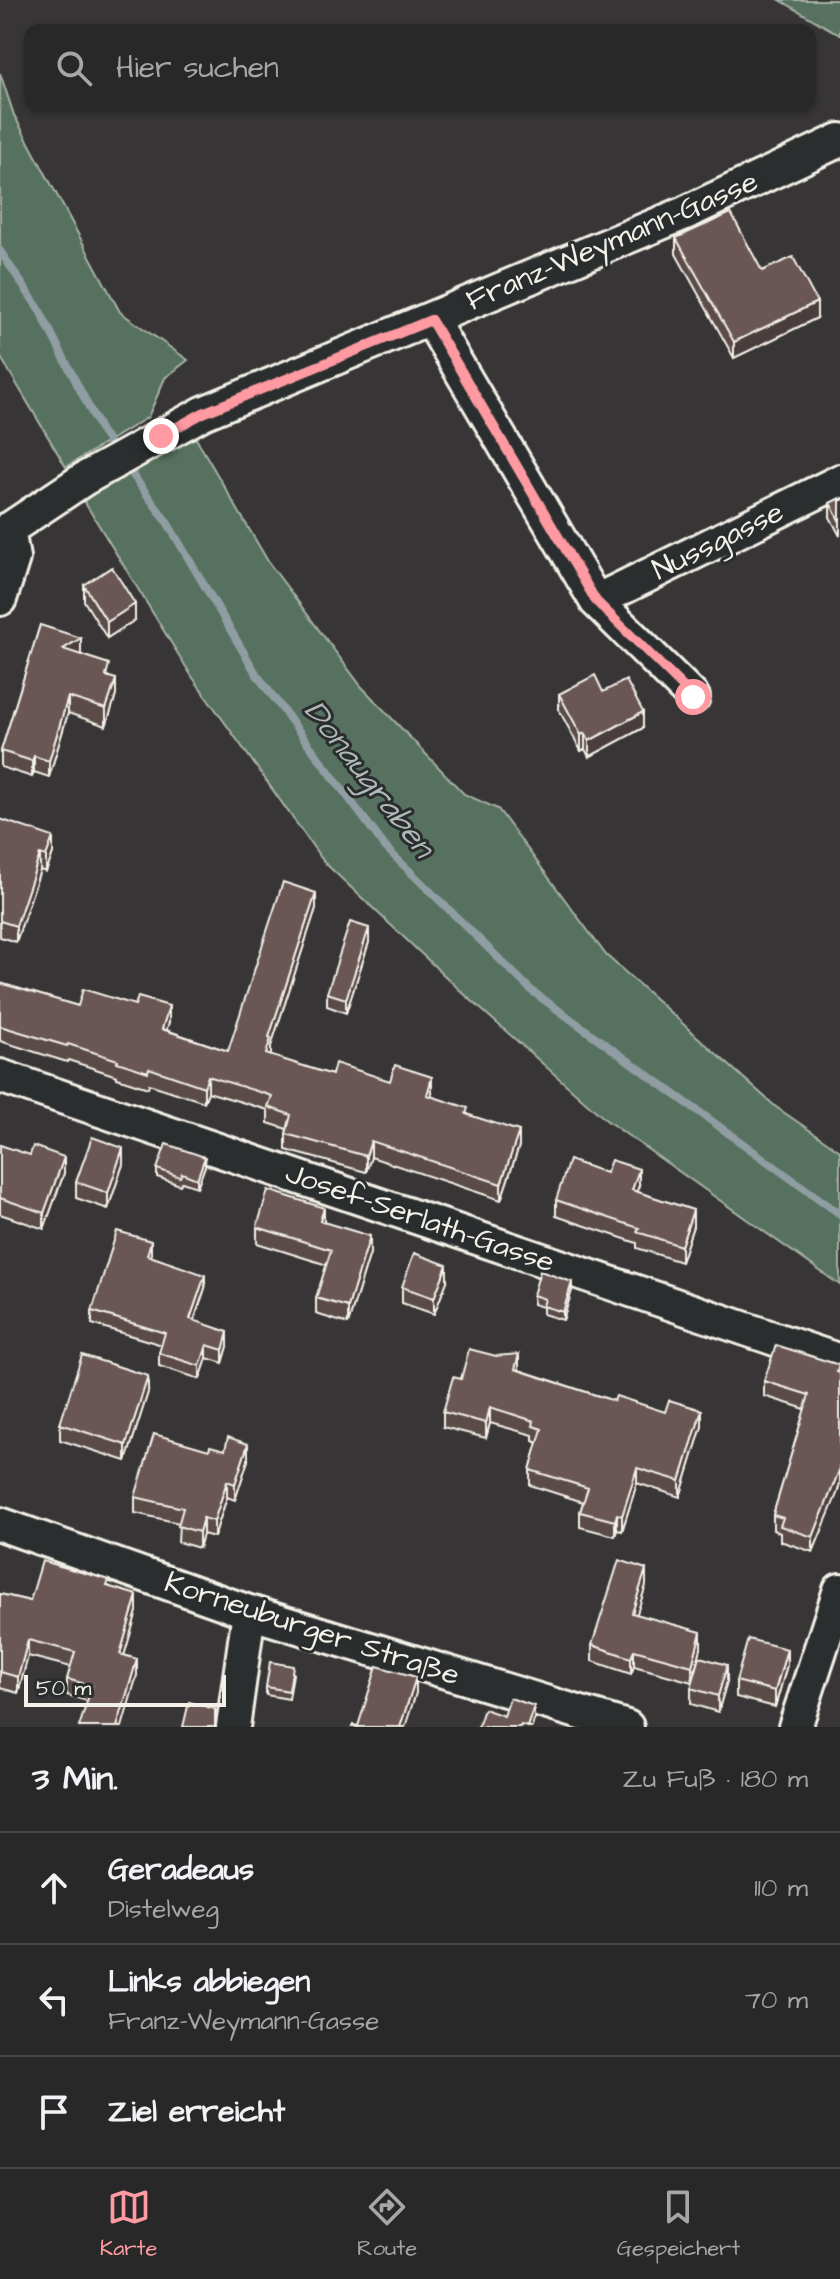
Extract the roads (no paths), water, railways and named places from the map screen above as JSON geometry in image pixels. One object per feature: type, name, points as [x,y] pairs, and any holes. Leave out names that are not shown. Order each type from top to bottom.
[{"type":"street","name":"Franz-Weymann-Gasse","points":[[4,532],[84,479],[203,413],[685,213],[840,140]]},
{"type":"street","points":[[431,320],[596,601],[693,697]]},
{"type":"street","name":"Nussgasse","points":[[596,601],[840,481]]},
{"type":"street","points":[[0,599],[13,558],[4,532]]},
{"type":"street","name":"Josef-Serlath-Gasse","points":[[0,1076],[840,1361]]},
{"type":"street","name":"Korneuburger Straße","points":[[0,1524],[249,1612],[627,1727]]},
{"type":"street","points":[[795,1727],[840,1590]]},
{"type":"street","points":[[233,1727],[249,1612]]},
{"type":"waterway","name":"Donaugraben","points":[[0,251],[39,309],[101,431],[116,452]]},
{"type":"waterway","name":"Donaugraben","points":[[124,463],[167,522],[257,675],[386,848],[532,991],[840,1214]]}]
